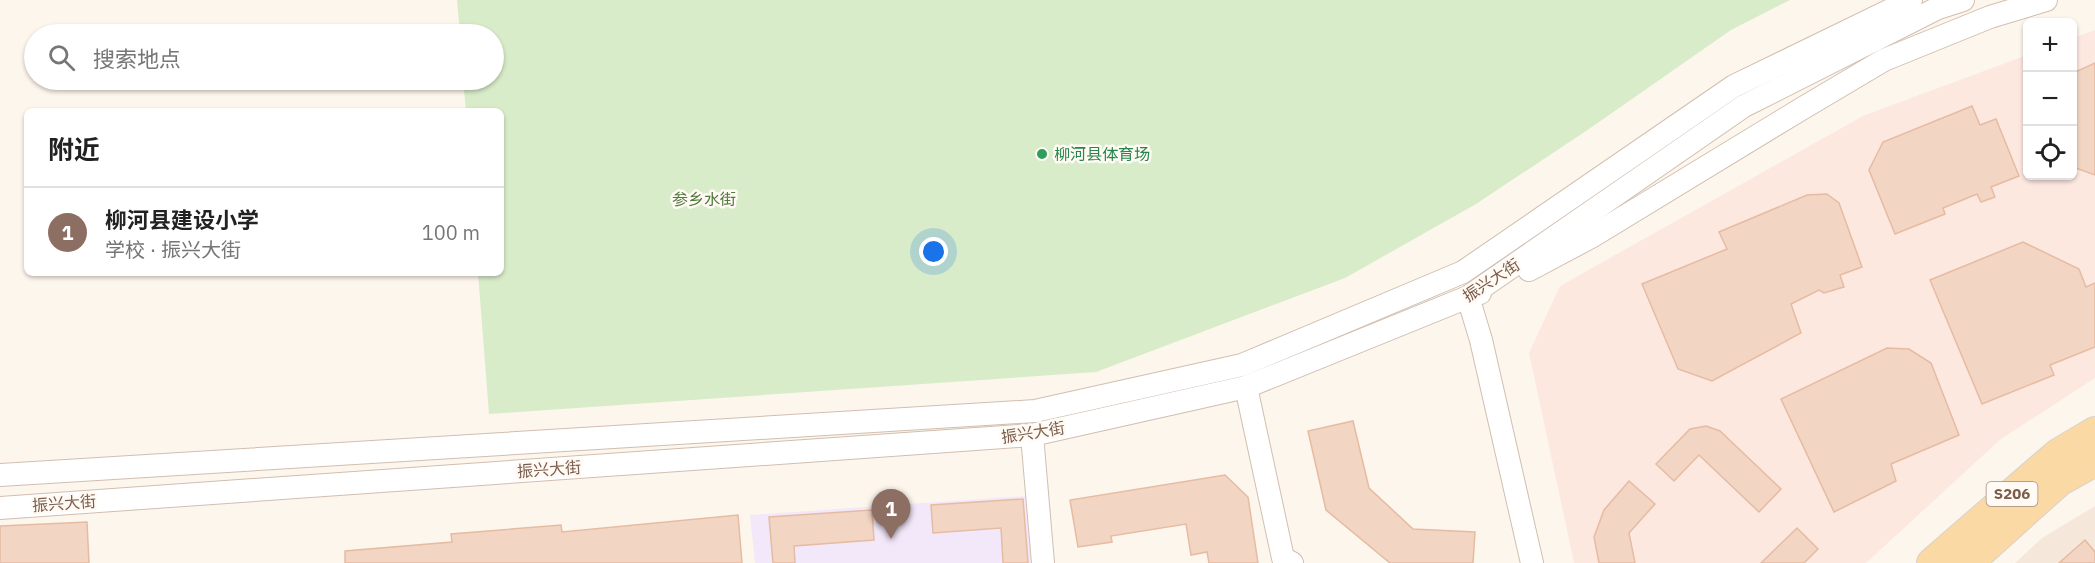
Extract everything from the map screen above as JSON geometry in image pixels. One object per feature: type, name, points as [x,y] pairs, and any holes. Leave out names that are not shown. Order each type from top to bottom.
[{"type":"main road","name":"S206","points":[[1932,563],[2058,454],[2095,432]]},
{"type":"main road","name":"S206","points":[[1968,563],[2059,481],[2095,461]]},
{"type":"street","name":"振兴大街","points":[[0,475],[1035,411],[1242,365],[1463,272],[1734,86],[1911,0]]},
{"type":"street","name":"振兴大街","points":[[0,508],[1032,435],[1246,387],[1468,297],[1744,106],[1938,8],[1963,0]]},
{"type":"street","points":[[1532,563],[1481,340],[1468,297],[1498,286],[1591,237],[1884,60],[1990,17],[2046,0]]},
{"type":"street","points":[[1246,387],[1283,558],[1292,563]]},
{"type":"street","points":[[1032,435],[1043,563]]},
{"type":"shaded area","points":[[2095,30],[2095,378],[2001,439],[1866,563],[1574,563],[1529,353],[1560,286],[1863,116],[2023,56],[2023,180],[2077,180],[2077,37]]},
{"type":"shaded area","points":[[1026,496],[1031,563],[755,563],[750,515]]},
{"type":"shaded area","points":[[2095,506],[2095,563],[2015,563],[2042,538]]},
{"type":"green space","name":"参乡水街","points":[[457,0],[1790,0],[1731,30],[1476,204],[1345,278],[1096,372],[489,414],[478,276],[504,276],[504,108],[466,108],[464,90],[504,90],[504,24],[459,24]]},
{"type":"building","points":[[2095,63],[2095,175],[2077,168],[2077,71]]},
{"type":"building","points":[[1972,106],[1980,125],[1996,119],[2019,176],[1991,187],[1995,197],[1981,202],[1977,194],[1943,208],[1945,214],[1895,234],[1869,170],[1883,142]]},
{"type":"building","points":[[1827,194],[1839,203],[1862,267],[1840,275],[1844,287],[1824,293],[1819,290],[1791,304],[1801,333],[1712,381],[1678,369],[1642,284],[1727,249],[1719,232],[1807,195]]},
{"type":"building","points":[[2023,242],[2079,269],[2086,287],[2095,283],[2095,347],[2050,365],[2054,375],[1982,404],[1930,280]]},
{"type":"building","points":[[1887,348],[1909,349],[1931,363],[1959,435],[1891,464],[1896,481],[1834,512],[1781,399]]},
{"type":"building","points":[[1353,421],[1369,488],[1413,529],[1475,532],[1473,563],[1390,563],[1326,510],[1308,431]]},
{"type":"building","points":[[1706,426],[1720,431],[1781,489],[1759,512],[1699,455],[1674,481],[1656,464],[1690,429]]},
{"type":"building","points":[[1225,475],[1248,497],[1258,563],[1209,563],[1207,552],[1191,555],[1186,524],[1111,536],[1112,542],[1078,547],[1070,500]]},
{"type":"building","points":[[1629,481],[1655,504],[1629,533],[1635,563],[1599,563],[1594,537],[1604,510]]},
{"type":"building","points":[[1023,499],[1028,563],[1003,563],[1001,528],[933,533],[931,505]]},
{"type":"building","points":[[872,510],[874,540],[794,546],[795,563],[773,563],[769,517]]},
{"type":"building","points":[[738,515],[742,563],[345,563],[345,551],[452,542],[451,534],[561,525],[562,532]]},
{"type":"building","points":[[87,522],[89,563],[0,563],[0,526]]},
{"type":"building","points":[[1797,528],[1818,549],[1804,563],[1761,563]]},
{"type":"building","points":[[2085,540],[2095,552],[2095,563],[2059,563]]},
{"type":"place","name":"柳河县体育场","points":[[1042,154]]},
{"type":"place","name":"柳河县建设小学","points":[[891,539]]}]
